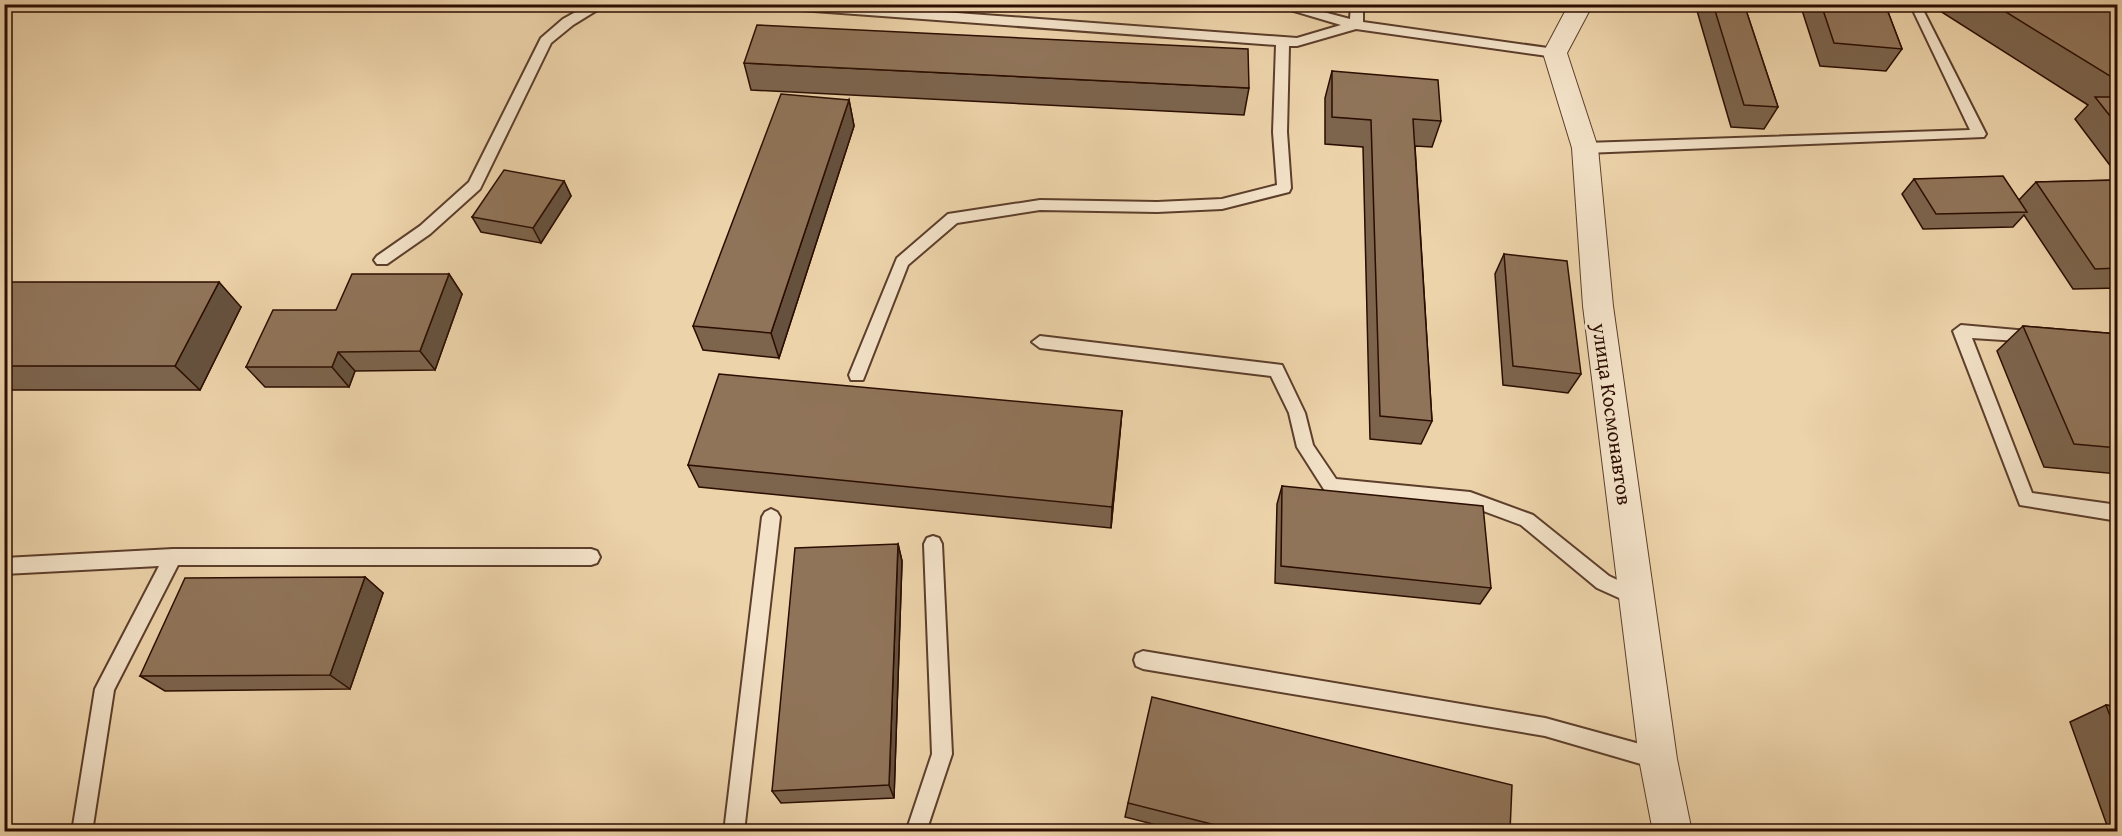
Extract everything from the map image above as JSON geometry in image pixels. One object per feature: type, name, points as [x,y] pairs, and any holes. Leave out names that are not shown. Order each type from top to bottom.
[{"type":"street","points":[[1555,53],[1581,4]]},
{"type":"street","name":"улица Космонавтов","points":[[1555,53],[1585,148],[1598,306],[1658,759],[1674,831]]},
{"type":"lane","points":[[382,260],[425,230],[475,185],[546,41],[568,22],[601,4]]},
{"type":"lane","points":[[773,4],[1297,42],[1356,25]]},
{"type":"lane","points":[[1276,4],[1356,25],[1555,53]]},
{"type":"lane","points":[[1356,25],[1357,4]]},
{"type":"lane","points":[[1585,148],[1979,134],[1915,6]]},
{"type":"lane","points":[[857,375],[902,262],[953,218],[1040,205],[1157,207],[1222,204],[1284,189],[1280,132],[1283,41]]},
{"type":"lane","points":[[2050,337],[1961,331],[2026,500],[2118,513]]},
{"type":"lane","points":[[1040,342],[1276,370],[1297,413],[1305,447],[1331,486],[1470,499],[1527,519],[1603,582],[1637,598]]},
{"type":"lane","points":[[734,831],[771,517]]},
{"type":"lane","points":[[916,831],[942,754],[933,544]]},
{"type":"lane","points":[[4,566],[173,557],[591,556]]},
{"type":"lane","points":[[82,831],[105,689],[173,557]]},
{"type":"lane","points":[[1143,660],[1545,727],[1658,759]]},
{"type":"building","points":[[1713,4],[1744,4],[1778,107],[1744,105]]},
{"type":"building","points":[[1821,4],[1885,4],[1902,49],[1834,43]]},
{"type":"building","points":[[1993,4],[2118,4],[2118,81]]},
{"type":"building","points":[[757,25],[1248,49],[1249,88],[744,63]]},
{"type":"building","points":[[1332,71],[1438,80],[1441,121],[1413,119],[1432,421],[1380,416],[1371,120],[1332,117]]},
{"type":"building","points":[[781,94],[849,100],[771,333],[693,326]]},
{"type":"building","points":[[2095,97],[2118,97],[2118,126]]},
{"type":"building","points":[[504,170],[564,181],[533,228],[472,217]]},
{"type":"building","points":[[2003,176],[2027,212],[1936,214],[1914,179]]},
{"type":"building","points":[[2118,180],[2118,268],[2095,269],[2036,182]]},
{"type":"building","points":[[1504,254],[1567,261],[1581,374],[1513,366]]},
{"type":"building","points":[[352,274],[449,274],[420,351],[338,352],[332,367],[246,367],[273,310],[336,310]]},
{"type":"building","points":[[4,282],[219,282],[175,366],[4,366]]},
{"type":"building","points":[[2023,326],[2118,334],[2118,448],[2074,444]]},
{"type":"building","points":[[719,374],[1122,411],[1112,507],[688,465]]},
{"type":"building","points":[[1282,486],[1483,506],[1491,588],[1281,566]]},
{"type":"building","points":[[898,544],[889,785],[772,791],[795,548]]},
{"type":"building","points":[[365,577],[330,675],[140,676],[185,578]]},
{"type":"building","points":[[1152,697],[1512,785],[1510,831],[1239,831],[1128,803]]},
{"type":"building","points":[[2106,705],[2118,707],[2118,737]]}]
